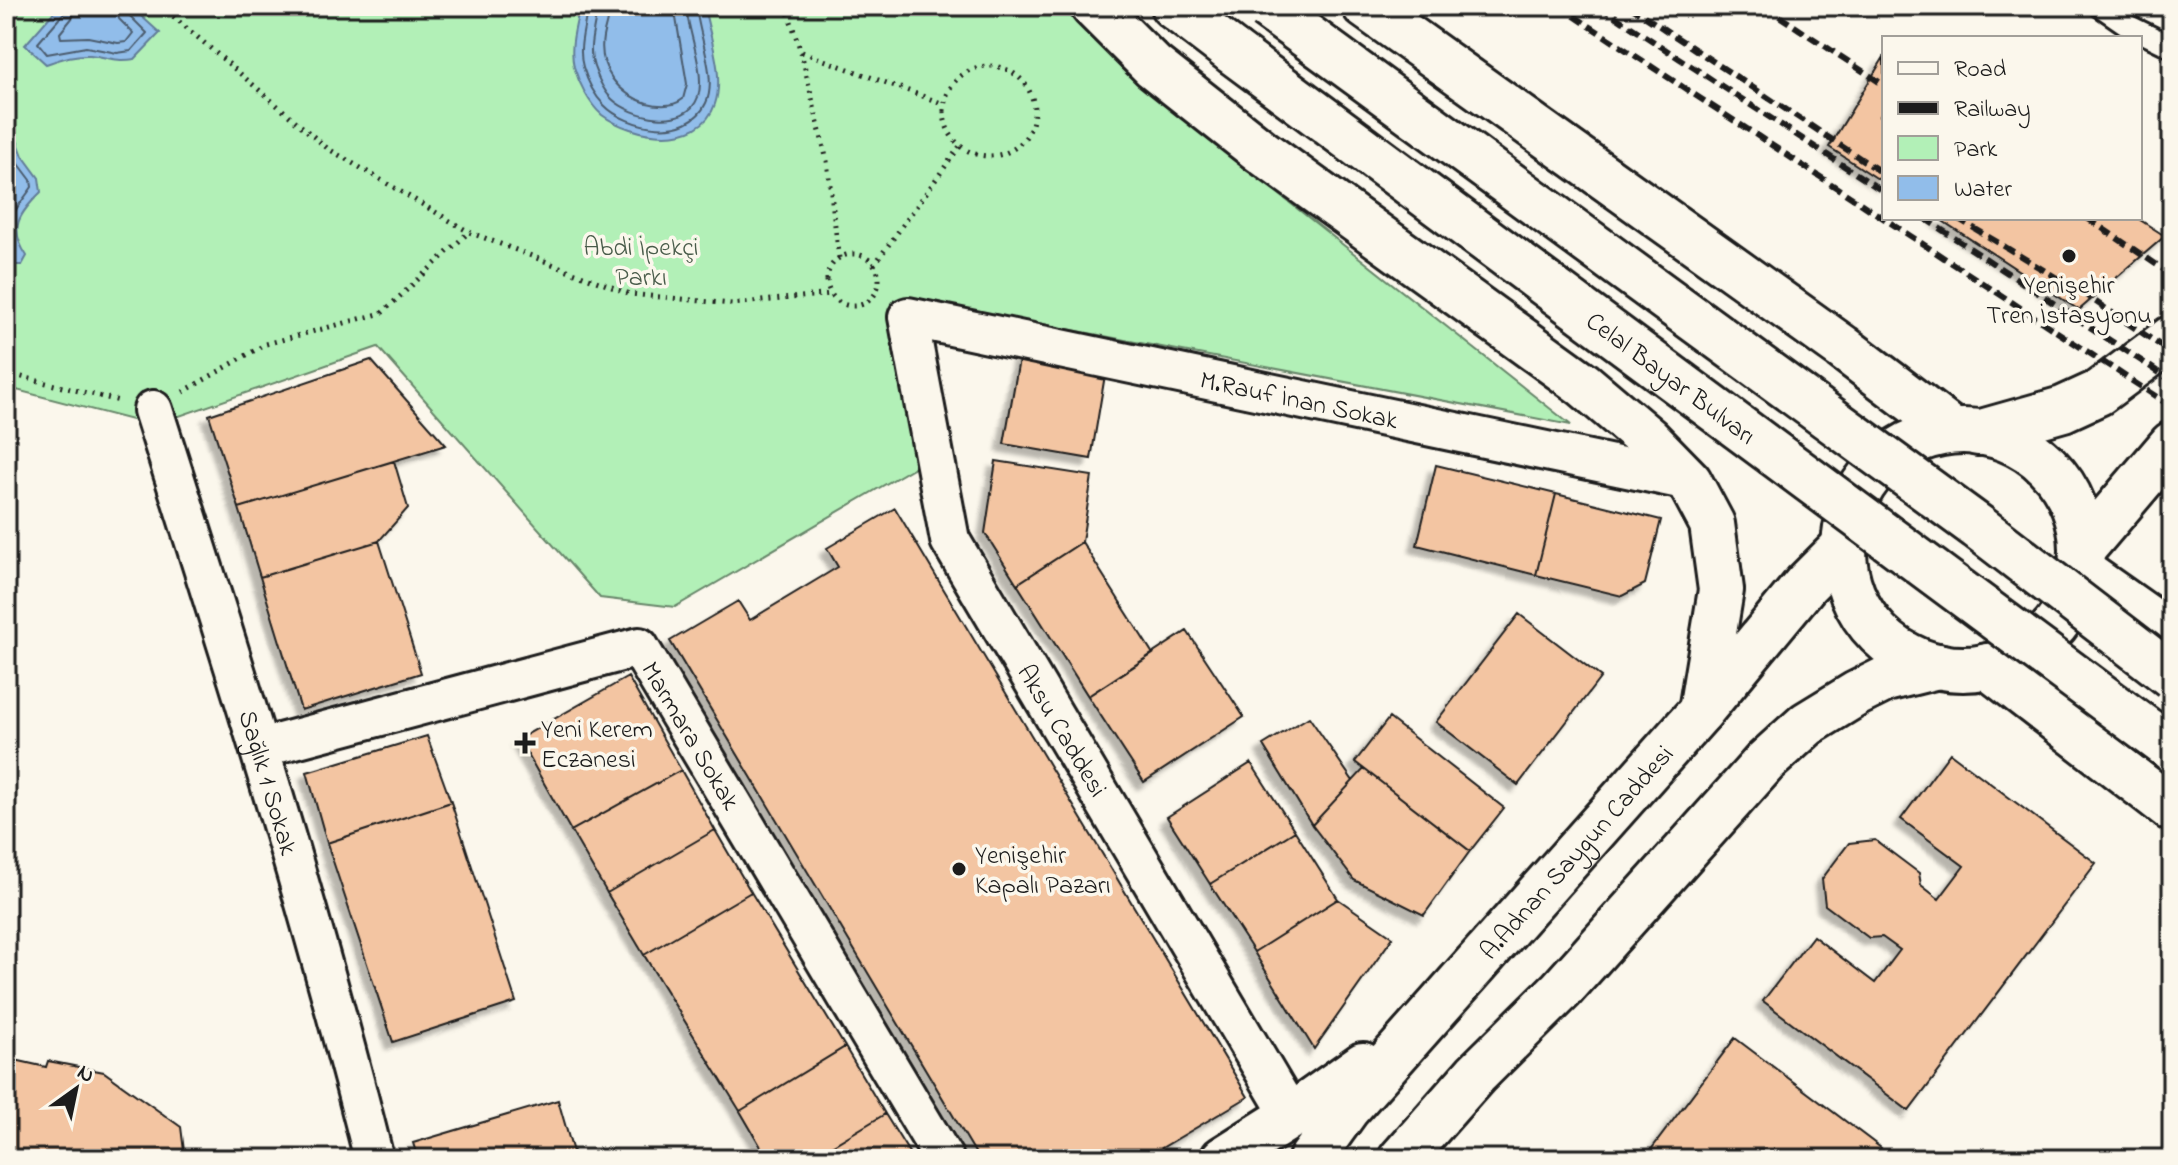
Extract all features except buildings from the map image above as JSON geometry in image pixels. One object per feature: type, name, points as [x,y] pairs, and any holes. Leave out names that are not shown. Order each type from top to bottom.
[{"type":"main road","points":[[1093,6],[1153,66],[1262,152],[1583,384],[1648,439],[1689,481],[1712,524],[1721,590],[1701,711]]},
{"type":"main road","name":"Celal Bayar Bulvarı","points":[[1173,6],[2172,749]]},
{"type":"main road","points":[[1365,6],[1964,431],[2006,439],[2031,453],[2053,471],[2069,495],[2079,522],[2081,560],[2073,597],[2062,617],[2047,635],[2029,649],[2009,660],[1987,666],[1953,668],[1912,657],[1889,643],[1869,623],[1855,600],[1846,574],[1844,546],[1848,518],[1859,492],[1875,469],[1897,450],[1922,438],[1964,431],[2063,409],[2098,393],[2172,338]]},
{"type":"main road","points":[[1267,7],[1966,518],[2172,676]]},
{"type":"main road","points":[[2081,560],[2172,444]]},
{"type":"main road","name":"A.Adnan Saygun Caddesi","points":[[1311,1159],[1347,1109],[1701,711],[1806,584],[1844,546]]},
{"type":"main road","points":[[2081,560],[2172,635]]},
{"type":"main road","points":[[1401,1159],[1476,1074],[1561,990],[1776,753],[1807,724],[1886,679],[1938,666]]},
{"type":"main road","points":[[1987,666],[2172,809]]},
{"type":"main road","points":[[1223,1159],[1291,1116],[1424,1022]]},
{"type":"street","name":"M.Rauf İnan Sokak","points":[[908,317],[1689,481]]},
{"type":"street","name":"Aksu Caddesi","points":[[908,317],[950,540],[1291,1116]]},
{"type":"street","name":"Sağlık 1 Sokak","points":[[153,410],[261,748],[342,1032],[374,1159]]},
{"type":"street","name":"Marmara Sokak","points":[[261,748],[639,647],[944,1159]]},
{"type":"lane","points":[[2100,6],[2129,26],[2172,47]]},
{"type":"path","points":[[161,6],[327,148],[469,232],[630,294],[732,304],[831,294],[848,305],[867,301],[878,285],[874,265],[858,254],[839,258]]},
{"type":"path","points":[[786,6],[801,52],[827,161],[839,258],[828,274],[831,294]]},
{"type":"path","points":[[801,52],[944,104]]},
{"type":"path","points":[[984,66],[996,66],[1017,75],[1031,95],[1034,118],[1030,130],[1016,148],[1005,154],[982,156],[960,146],[946,127],[944,104],[953,83],[972,69],[984,66]]},
{"type":"path","points":[[874,265],[960,146]]},
{"type":"path","points":[[6,373],[153,410],[266,344],[382,313],[469,232]]},
{"type":"green space","name":"Abdi İpekçi Parkı","points":[[6,6],[1063,6],[1127,74],[1571,425],[905,298],[890,315],[920,464],[675,607],[600,598],[378,347],[139,430],[136,421],[13,389],[6,396]]},
{"type":"water","points":[[59,6],[130,6],[160,33],[135,59],[117,60],[84,55],[46,64],[25,45]]},
{"type":"water","points":[[580,6],[704,6],[718,80],[715,104],[707,119],[695,128],[664,135],[630,129],[602,115],[585,93],[574,67],[573,44]]},
{"type":"water","points":[[6,110],[23,156],[39,178],[41,192],[27,207],[17,229],[27,256],[22,265],[6,265]]},
{"type":"railway","points":[[1559,6],[1882,217]]},
{"type":"railway","points":[[1599,6],[1882,191]]},
{"type":"railway","points":[[1629,6],[1882,173]]},
{"type":"railway","points":[[1764,6],[1882,84]]},
{"type":"railway","points":[[1886,220],[2172,407]]},
{"type":"railway","points":[[1927,220],[2172,381]]},
{"type":"railway","points":[[1960,220],[2087,296],[2172,353]]},
{"type":"railway","points":[[2090,220],[2172,275]]},
{"type":"place","name":"Yenişehir Tren İstasyonu","points":[[2069,256]]},
{"type":"place","name":"Yeni Kerem Eczanesi","points":[[525,743]]},
{"type":"place","name":"Yenişehir Kapalı Pazarı","points":[[959,869]]}]
